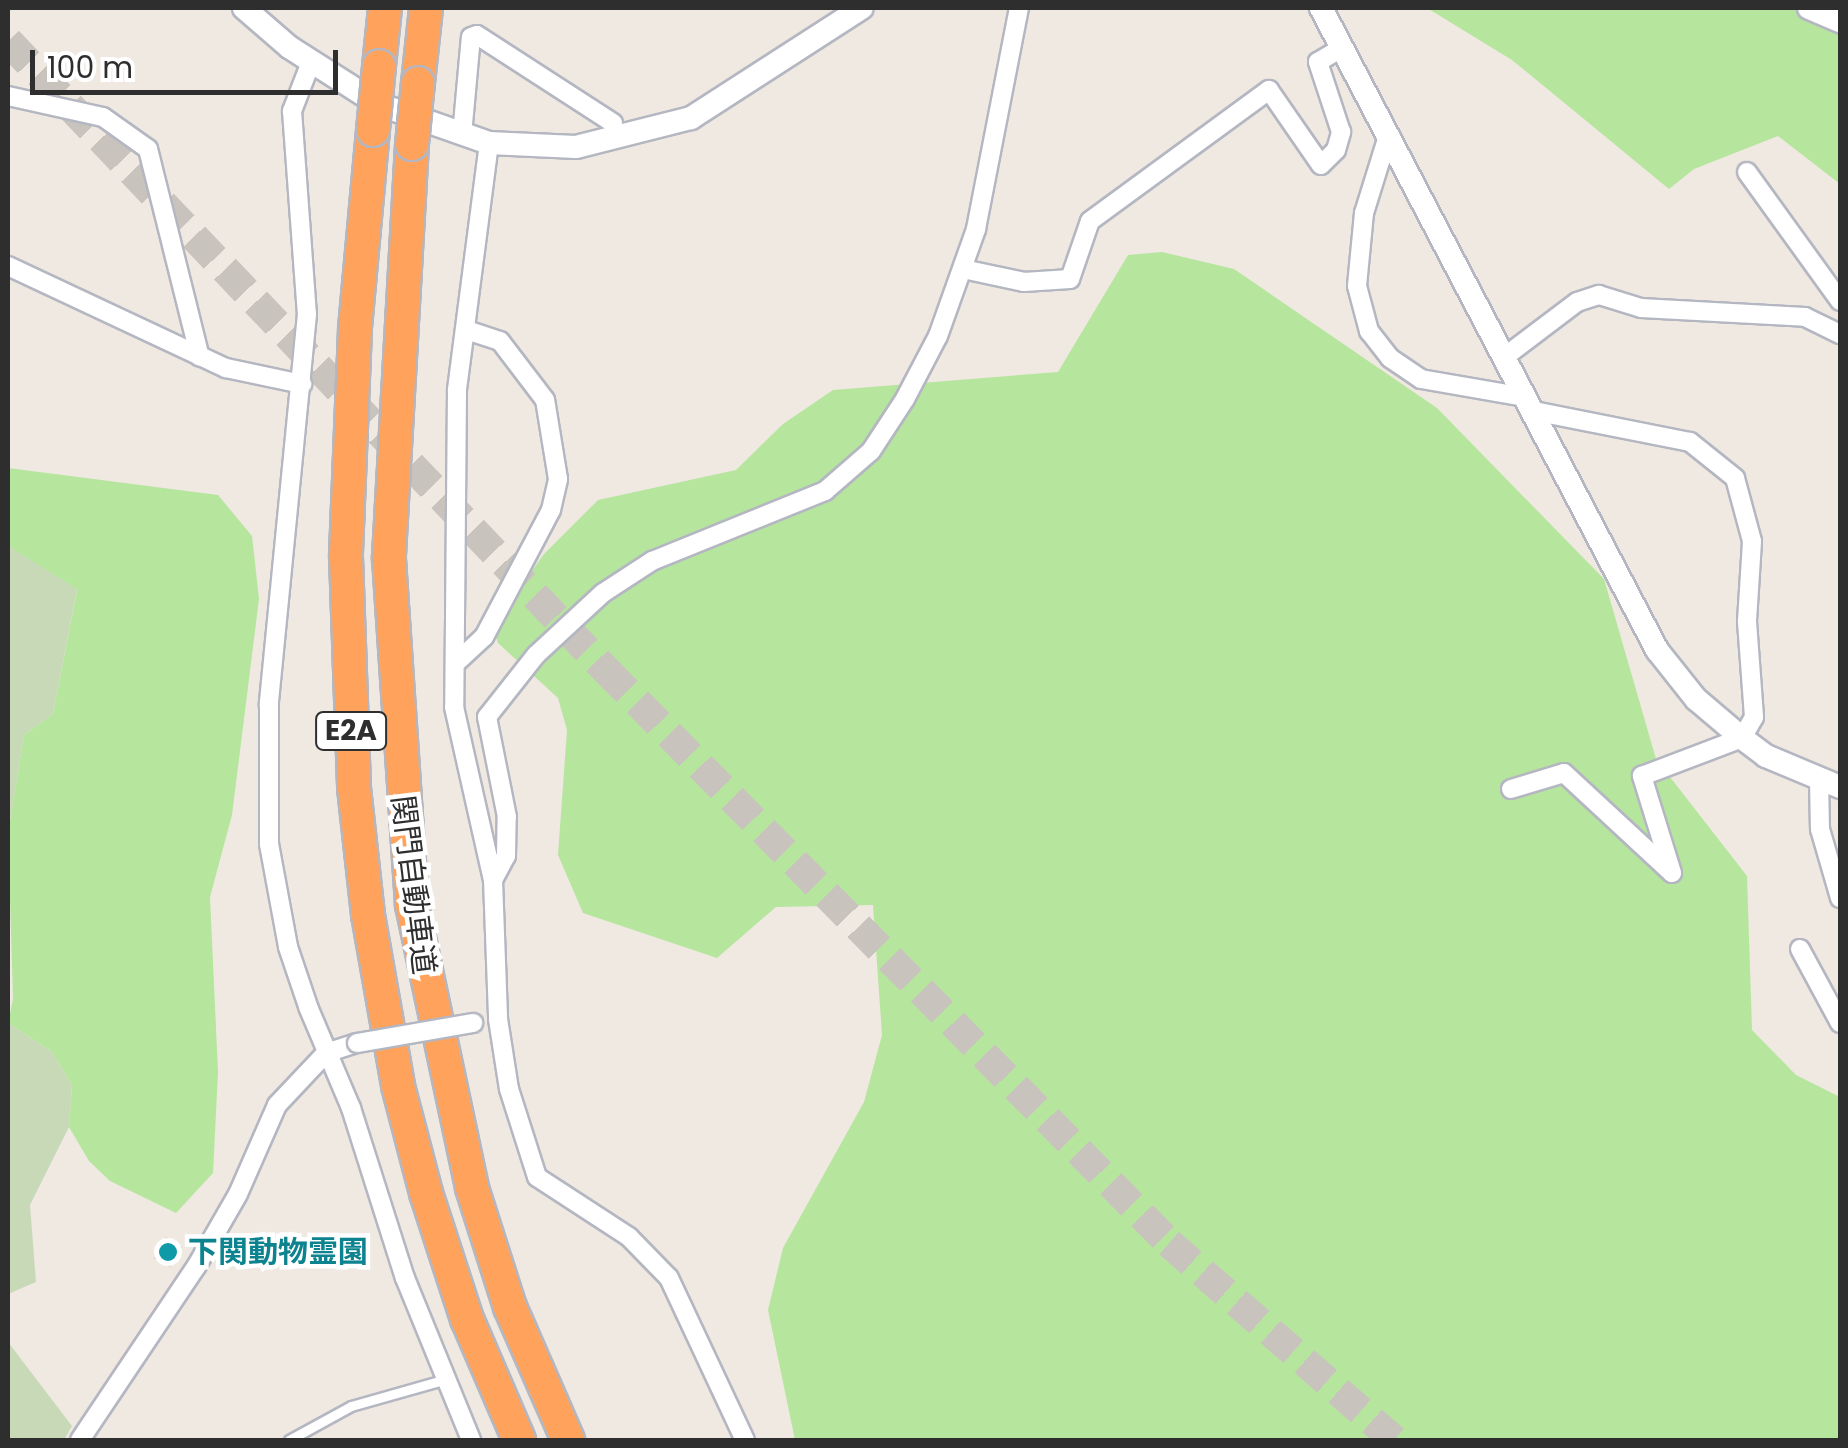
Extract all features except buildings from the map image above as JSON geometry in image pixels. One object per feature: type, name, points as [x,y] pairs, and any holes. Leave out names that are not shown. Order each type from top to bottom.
[{"type":"highway","name":"関門自動車道","points":[[384,8],[348,448],[354,788],[378,984],[398,1086],[468,1319],[519,1440]]},
{"type":"highway","name":"関門自動車道","points":[[426,8],[412,144],[389,559],[399,788],[412,905],[444,1077],[510,1307],[568,1440]]},
{"type":"street","points":[[244,8],[311,62],[378,104],[490,143],[576,148],[668,127],[759,79],[862,8]]},
{"type":"street","points":[[269,28],[282,8]]},
{"type":"street","points":[[494,880],[506,856],[507,816],[487,717],[561,629],[629,574],[687,544],[800,505],[848,474],[905,399],[963,270],[1018,8]]},
{"type":"street","points":[[1320,8],[1657,650],[1688,690],[1742,738],[1830,783],[1820,829],[1840,898]]},
{"type":"street","points":[[1808,8],[1840,21]]},
{"type":"street","points":[[462,135],[471,37],[477,34],[614,123]]},
{"type":"street","points":[[963,270],[1024,282],[1070,280],[1090,221],[1269,90],[1321,164],[1336,150],[1341,132],[1318,62],[1341,48]]},
{"type":"street","points":[[311,62],[292,111],[306,314],[265,782],[279,908],[326,1052],[352,1108],[443,1380],[471,1440]]},
{"type":"street","points":[[8,96],[103,117],[148,149],[200,357]]},
{"type":"street","points":[[1388,136],[1368,189],[1357,302],[1368,331],[1390,358],[1420,379],[1690,442],[1735,478],[1752,541],[1747,622],[1754,717],[1742,738],[1642,776],[1672,873],[1564,773],[1512,789]]},
{"type":"street","points":[[490,143],[452,472],[456,724],[494,880],[498,1019],[529,1167],[553,1193],[652,1256],[692,1323],[744,1440]]},
{"type":"street","points":[[1747,172],[1840,300]]},
{"type":"street","points":[[8,266],[200,357],[276,384],[302,384]]},
{"type":"street","points":[[1503,358],[1577,302],[1599,295],[1641,308],[1804,318],[1840,334]]},
{"type":"street","points":[[458,661],[484,637],[551,510],[558,479],[546,400],[500,341],[467,330]]},
{"type":"street","points":[[1800,948],[1840,1023]]},
{"type":"street","points":[[86,1439],[196,1268],[238,1194],[277,1105],[326,1052],[498,1019]]},
{"type":"lane","points":[[289,1440],[351,1406],[443,1380]]},
{"type":"green space","points":[[1427,8],[1840,8],[1840,184],[1778,136],[1694,169],[1669,189],[1512,60]]},
{"type":"green space","points":[[1162,252],[1234,269],[1437,408],[1604,579],[1656,759],[1747,876],[1752,1030],[1796,1075],[1840,1097],[1840,1440],[795,1440],[768,1310],[783,1248],[864,1102],[882,1035],[873,905],[776,907],[717,958],[583,913],[558,855],[567,730],[558,698],[498,643],[492,627],[544,554],[598,500],[736,470],[783,424],[833,390],[1058,372],[1128,255]]},
{"type":"green space","points":[[8,468],[218,495],[252,536],[259,599],[232,815],[210,897],[218,1072],[213,1173],[176,1213],[110,1181],[89,1161],[69,1127],[72,1085],[52,1052],[8,1023],[13,999],[8,833],[24,735],[53,714],[77,590],[8,546]]},
{"type":"green space","points":[[8,546],[77,589],[53,714],[24,735],[8,833]]},
{"type":"green space","points":[[8,1023],[52,1052],[72,1085],[69,1127],[30,1205],[36,1282],[8,1294]]},
{"type":"green space","points":[[8,1342],[72,1426],[64,1440],[8,1440]]},
{"type":"tunnel","points":[[8,41],[606,670],[1169,1243],[1394,1440]]},
{"type":"place","name":"下関動物霊園","points":[[168,1252]]}]
